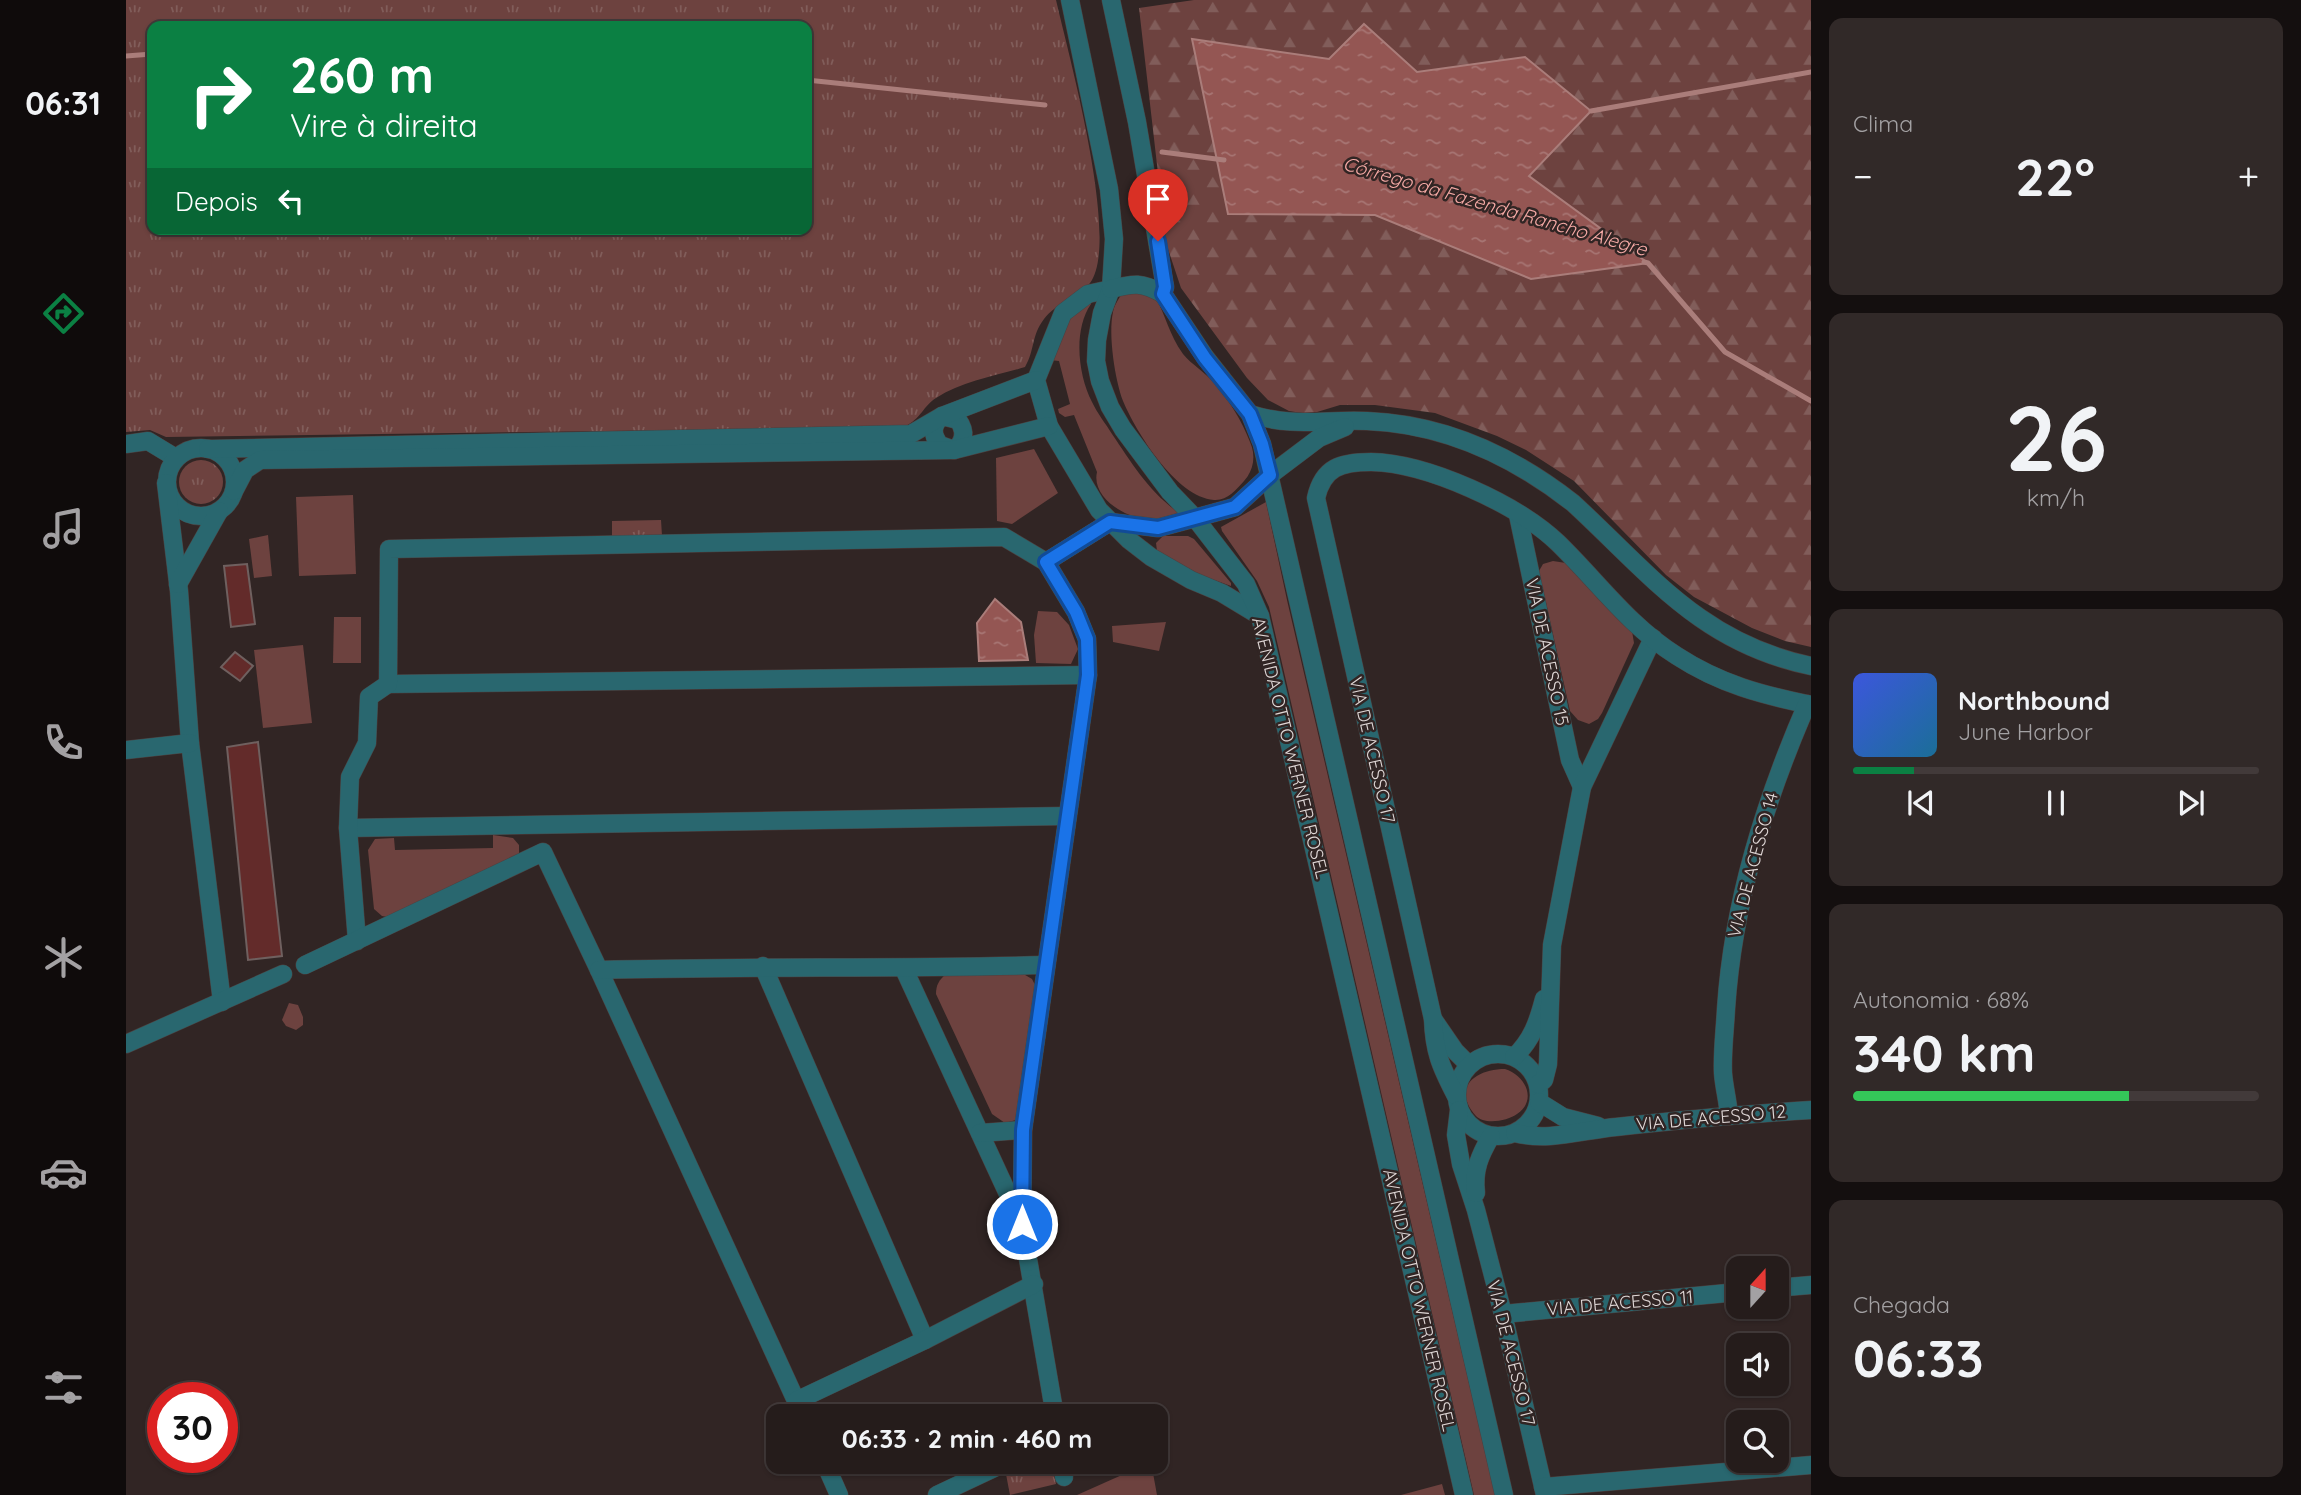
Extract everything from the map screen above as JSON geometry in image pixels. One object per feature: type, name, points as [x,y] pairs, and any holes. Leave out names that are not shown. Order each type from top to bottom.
[{"type":"street","name":"AVENIDA OTTO WERNER ROSEL","points":[[1070,0],[1109,189],[1114,239],[1111,289],[1102,313],[1096,361],[1110,407],[1145,460],[1246,583],[1260,616],[1464,1495]]},
{"type":"street","points":[[1111,0],[1156,228],[1165,287],[1163,294]]},
{"type":"street","points":[[1260,616],[1222,593],[1191,580],[1151,557],[1129,540],[1099,510],[1049,426],[1036,380],[1063,313],[1088,294],[1131,284],[1148,286],[1163,294],[1205,358],[1250,414],[1262,444],[1504,1495]]},
{"type":"street","points":[[222,1002],[190,743],[178,584],[166,483],[170,466],[185,451],[197,448],[911,434],[942,416],[1036,380]]},
{"type":"street","points":[[1250,414],[1283,423],[1364,420],[1397,422],[1460,437],[1492,451],[1573,503],[1678,603],[1741,643],[1774,657],[1811,666]]},
{"type":"street","points":[[942,416],[935,422],[933,434],[940,445],[954,450]]},
{"type":"street","points":[[1046,562],[1110,522],[1158,528],[1235,507],[1270,475],[1319,438],[1364,420]]},
{"type":"street","points":[[166,483],[173,502],[189,514],[210,515],[226,505],[245,470],[260,460],[954,450],[1049,426]]},
{"type":"street","points":[[126,444],[148,441],[176,458]]},
{"type":"street","points":[[208,449],[219,453],[233,469],[234,491]]},
{"type":"street","name":"VIA DE ACESSO 17","points":[[1518,515],[1480,493],[1443,477],[1397,464],[1336,466],[1321,481],[1316,498],[1433,1018],[1438,1059],[1458,1103],[1457,1143],[1466,1186],[1476,1210],[1503,1314],[1544,1491]]},
{"type":"street","points":[[178,584],[219,511]]},
{"type":"street","points":[[1518,515],[1538,526],[1558,543],[1628,619],[1678,657],[1756,694],[1809,704]]},
{"type":"street","name":"VIA DE ACESSO 15","points":[[1518,515],[1570,760],[1582,787]]},
{"type":"street","points":[[388,684],[389,549],[1004,537],[1046,562],[1076,612],[1087,639],[1088,675],[1023,1130],[1022,1224],[1053,1404]]},
{"type":"street","points":[[1538,1093],[1533,1073],[1525,1063],[1502,1054],[1490,1054],[1469,1065],[1457,1085],[1458,1103],[1466,1122],[1478,1131],[1491,1136],[1515,1133],[1534,1115],[1548,1064],[1550,982],[1557,909],[1582,787],[1653,638]]},
{"type":"street","points":[[357,941],[348,828],[350,778],[367,743],[369,697],[388,684],[1088,675]]},
{"type":"street","name":"VIA DE ACESSO 14","points":[[1729,1115],[1723,1073],[1731,949],[1756,841],[1777,777],[1809,704]]},
{"type":"street","points":[[126,750],[190,743]]},
{"type":"street","points":[[348,828],[1067,816]]},
{"type":"street","points":[[532,825],[798,1404]]},
{"type":"street","points":[[305,965],[543,852]]},
{"type":"street","points":[[599,970],[763,966],[904,969],[1046,965]]},
{"type":"street","points":[[763,966],[925,1340]]},
{"type":"street","points":[[904,969],[1022,1224]]},
{"type":"street","points":[[126,1044],[283,974]]},
{"type":"street","points":[[1514,1057],[1525,1047],[1533,1034],[1550,982]]},
{"type":"street","name":"VIA DE ACESSO 17","points":[[1433,1018],[1454,1051],[1469,1065]]},
{"type":"street","name":"VIA DE ACESSO 12","points":[[1538,1093],[1572,1121],[1612,1127]]},
{"type":"street","name":"VIA DE ACESSO 12","points":[[1515,1133],[1530,1137],[1574,1134],[1612,1127],[1729,1115],[1811,1110]]},
{"type":"street","points":[[980,1133],[1023,1130]]},
{"type":"street","name":"VIA DE ACESSO 17","points":[[1476,1210],[1475,1172],[1491,1136]]},
{"type":"street","points":[[807,1404],[1034,1284]]},
{"type":"street","points":[[1789,1287],[1811,1285]]},
{"type":"street","name":"VIA DE ACESSO 11","points":[[1503,1314],[1726,1293]]},
{"type":"street","points":[[1544,1491],[1811,1465]]},
{"type":"street","points":[[830,1474],[839,1495]]},
{"type":"street","points":[[937,1495],[981,1474]]},
{"type":"green space","points":[[126,0],[1056,0],[1080,102],[1096,189],[1098,261],[1090,283],[1044,319],[1025,367],[946,392],[904,427],[166,437],[150,430],[126,432]]},
{"type":"green space","points":[[1194,0],[1811,0],[1811,647],[1785,641],[1752,628],[1694,597],[1666,575],[1574,481],[1526,450],[1497,436],[1435,413],[1375,405],[1340,405],[1317,412],[1289,411],[1268,400],[1247,378],[1181,288],[1166,243],[1139,8]]},
{"type":"green space","points":[[1131,290],[1155,297],[1183,354],[1220,390],[1247,434],[1253,452],[1252,467],[1241,484],[1223,499],[1214,500],[1200,496],[1172,476],[1147,445],[1123,401],[1117,381],[1111,332],[1114,307],[1122,293]]},
{"type":"green space","points":[[1088,303],[1091,304],[1085,315],[1080,339],[1081,366],[1087,391],[1099,414],[1141,476],[1178,512],[1167,518],[1139,518],[1125,513],[1103,496],[1097,484],[1097,472],[1074,415],[1065,417],[1059,413],[1058,409],[1070,404],[1059,361],[1050,360],[1063,317]]},
{"type":"green space","points":[[1034,449],[1058,493],[1012,524],[997,521],[996,458]]},
{"type":"green space","points":[[201,460],[210,461],[217,466],[222,473],[222,491],[217,498],[210,503],[201,504],[192,503],[185,498],[180,491],[179,482],[180,473],[185,466],[192,461]]},
{"type":"green space","points":[[353,495],[356,574],[299,576],[296,497]]},
{"type":"green space","points":[[1266,502],[1495,1495],[1474,1495],[1269,607],[1257,581],[1221,527]]},
{"type":"green space","points":[[661,520],[662,536],[612,536],[612,521]]},
{"type":"green space","points":[[268,535],[272,576],[254,578],[249,539]]},
{"type":"green space","points":[[1163,536],[1188,536],[1194,539],[1231,586],[1189,571],[1157,551],[1156,543]]},
{"type":"green space","points":[[1553,561],[1566,563],[1632,631],[1634,643],[1602,713],[1589,724],[1578,720],[1570,711],[1539,571],[1543,564]]},
{"type":"green space","points":[[1038,611],[1057,612],[1069,625],[1078,649],[1071,664],[1036,663],[1034,635]]},
{"type":"green space","points":[[334,617],[361,617],[361,663],[333,663]]},
{"type":"green space","points":[[1166,622],[1159,651],[1113,642],[1112,626]]},
{"type":"green space","points":[[303,645],[312,723],[263,728],[254,650]]},
{"type":"green space","points":[[493,835],[513,838],[519,845],[519,854],[387,917],[374,909],[368,850],[375,839],[394,838],[395,850],[493,848]]},
{"type":"green space","points":[[1020,972],[1032,979],[1035,985],[1016,1120],[1005,1123],[992,1114],[936,991],[938,983],[946,974]]},
{"type":"green space","points":[[289,1003],[298,1005],[303,1017],[303,1025],[296,1030],[286,1026],[282,1020]]},
{"type":"green space","points":[[1505,1069],[1523,1082],[1528,1095],[1527,1102],[1517,1114],[1508,1119],[1480,1119],[1469,1106],[1466,1089],[1476,1076]]},
{"type":"green space","points":[[1006,1474],[1054,1474],[1056,1484],[1010,1495]]},
{"type":"green space","points":[[1124,1474],[1153,1474],[1157,1495],[1077,1495]]},
{"type":"green space","points":[[1442,1484],[1445,1495],[1401,1495]]},
{"type":"water","points":[[1364,24],[1417,72],[1525,57],[1591,111],[1529,176],[1648,263],[1531,279],[1375,215],[1228,214],[1192,39],[1329,59]]},
{"type":"water","points":[[995,599],[1021,622],[1028,660],[979,661],[977,623]]},
{"type":"building","points":[[247,564],[255,624],[231,627],[224,566]]},
{"type":"building","points":[[235,652],[253,666],[240,681],[221,667]]},
{"type":"building","points":[[258,742],[282,956],[248,960],[227,747]]},
{"type":"waterway","name":"Córrego da Fazenda Rancho Alegre","points":[[126,56],[147,54]]},
{"type":"waterway","points":[[1591,111],[1811,72]]},
{"type":"waterway","name":"Córrego da Fazenda Rancho Alegre","points":[[812,81],[1045,105]]},
{"type":"waterway","name":"Córrego da Fazenda Rancho Alegre","points":[[1162,152],[1224,160]]},
{"type":"waterway","name":"Córrego da Fazenda Rancho Alegre","points":[[1644,262],[1648,263],[1725,352],[1811,401]]},
{"type":"route","points":[[1022,1224],[1023,1130],[1088,675],[1087,639],[1076,612],[1046,562],[1110,522],[1158,528],[1235,507],[1270,475],[1250,414],[1205,358],[1163,294],[1165,287],[1158,241]]}]
